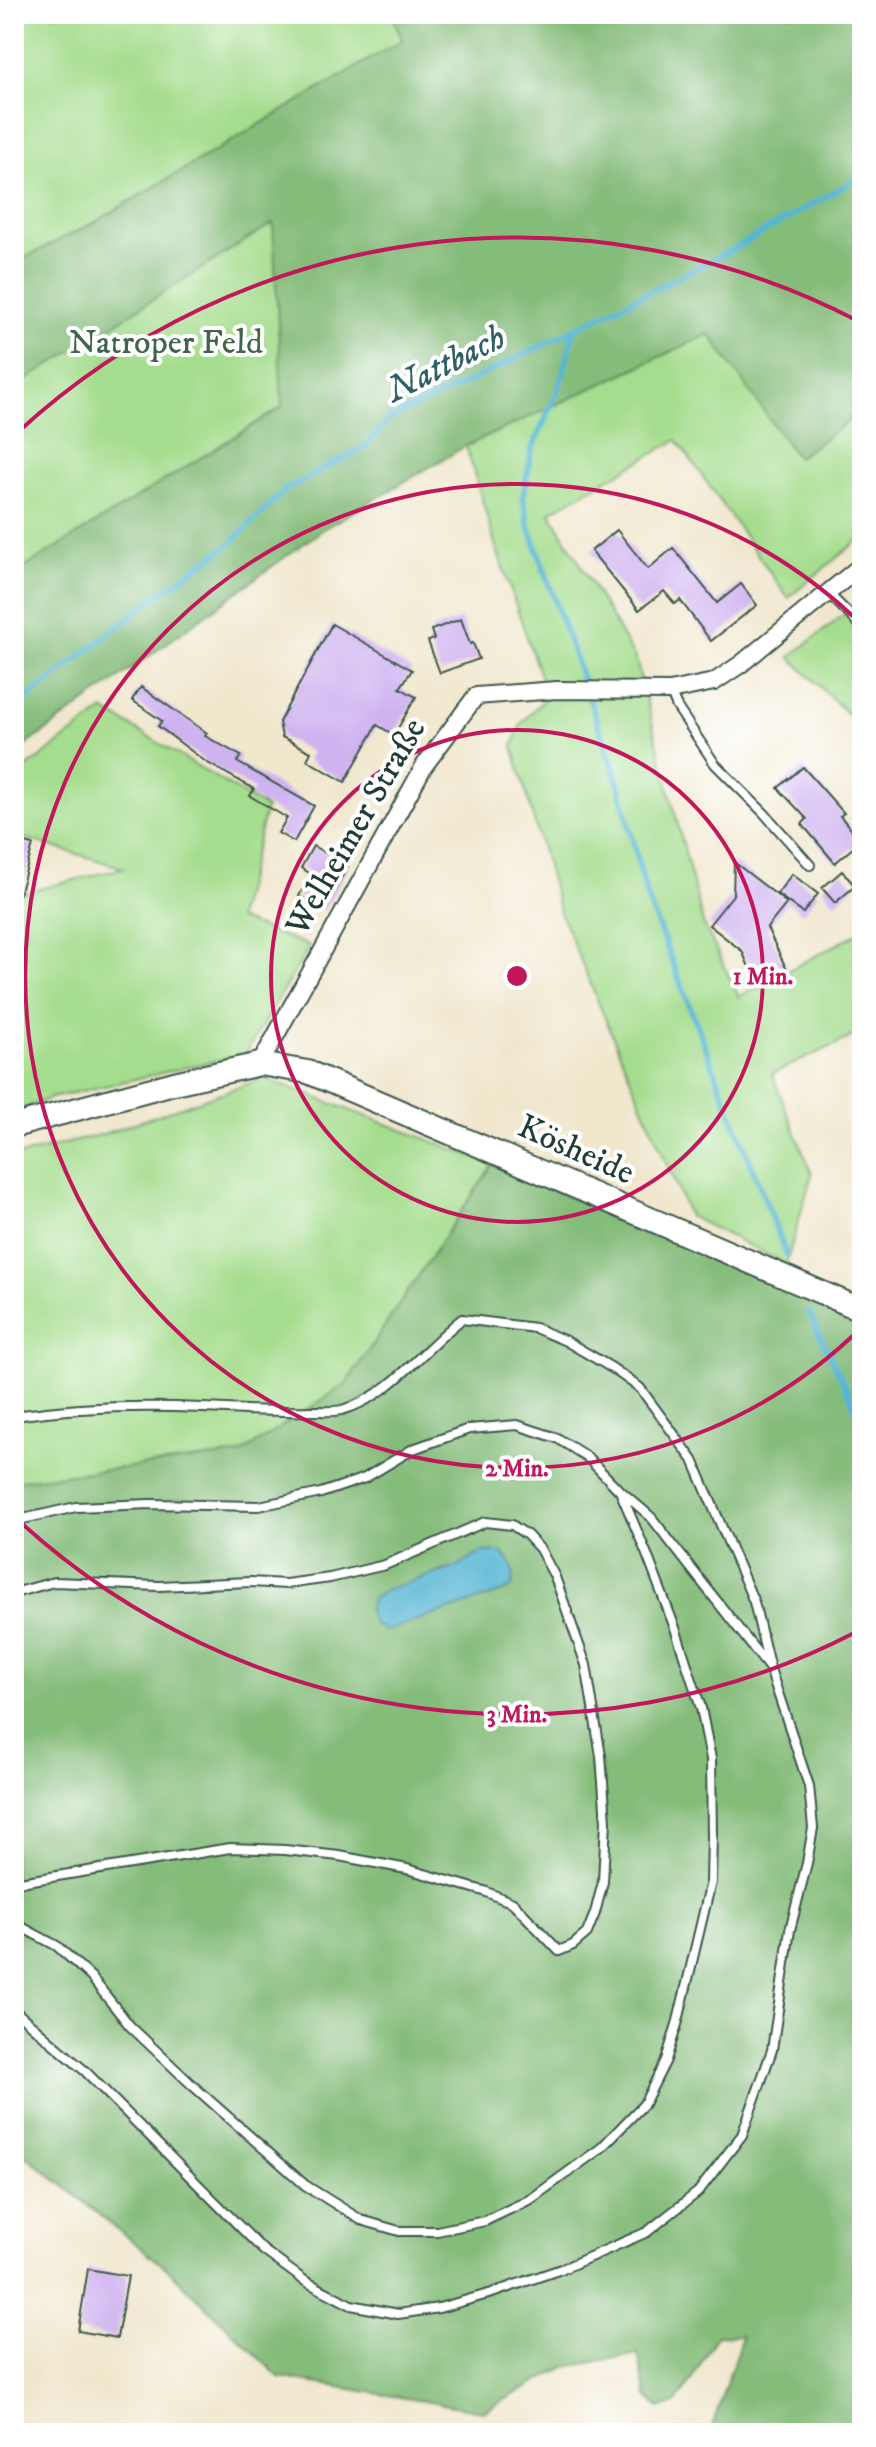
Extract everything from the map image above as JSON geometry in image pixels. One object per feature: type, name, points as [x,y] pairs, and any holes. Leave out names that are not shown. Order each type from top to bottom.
[{"type":"street","name":"Welheimer Straße","points":[[260,1064],[424,766],[476,696],[557,690],[670,691],[714,682],[741,664],[862,565]]},
{"type":"street","points":[[14,1126],[174,1083],[260,1064]]},
{"type":"street","name":"Kösheide","points":[[260,1064],[308,1072],[350,1089],[862,1310]]},
{"type":"lane","points":[[828,593],[862,627]]},
{"type":"lane","points":[[670,691],[677,707],[715,764],[810,865]]},
{"type":"lane","points":[[14,1416],[104,1408],[168,1407],[281,1412],[341,1410],[395,1381],[437,1338],[462,1319],[535,1328],[566,1341],[640,1388],[693,1460],[754,1602],[770,1669],[809,1786],[813,1828],[790,1930],[772,2050],[757,2098],[742,2135],[698,2192],[647,2232],[567,2267],[439,2308],[398,2314],[351,2305],[305,2281],[263,2250],[85,2071],[14,2010]]},
{"type":"lane","points":[[14,1521],[76,1507],[150,1504],[259,1506],[321,1493],[365,1478],[413,1449],[469,1429],[517,1425],[557,1438],[587,1457],[651,1517],[770,1669]]},
{"type":"lane","points":[[14,1923],[57,1946],[91,1977],[130,2026],[191,2084],[305,2185],[361,2220],[399,2231],[437,2231],[485,2221],[531,2199],[601,2148],[644,2104],[666,2060],[678,2021],[711,1882],[711,1759],[701,1708],[675,1628],[620,1491]]},
{"type":"lane","points":[[14,1593],[54,1582],[159,1586],[250,1582],[286,1584],[330,1578],[385,1565],[485,1522],[512,1525],[540,1549],[555,1577],[586,1665],[601,1756],[606,1821],[603,1882],[595,1913],[587,1933],[573,1945],[559,1951],[513,1903],[484,1891],[407,1869],[339,1856],[230,1848],[14,1883]]},
{"type":"green space","name":"Natroper Feld","points":[[14,14],[392,14],[397,26],[413,14],[862,14],[14,664]]},
{"type":"green space","points":[[392,14],[862,14],[862,371],[859,373],[849,421],[797,458],[709,334],[466,446],[325,528],[14,754],[14,574],[282,407],[273,223],[14,388],[14,263],[95,222],[402,40]]},
{"type":"green space","points":[[709,334],[862,371],[862,537],[788,598],[677,440],[550,512],[636,660],[703,923],[739,997],[862,931],[862,1032],[772,1074],[812,1174],[786,1264],[689,1216],[560,912],[513,746],[521,724],[547,696],[497,550],[466,446]]},
{"type":"green space","points":[[851,609],[862,620],[862,728],[790,657]]},
{"type":"green space","points":[[104,710],[266,808],[237,919],[310,946],[245,1054],[51,1098],[14,1112],[14,895],[123,868],[14,835],[14,777]]},
{"type":"green space","points":[[264,1078],[493,1164],[346,1384],[240,1454],[14,1481],[14,1157],[103,1134]]},
{"type":"green space","points":[[493,1164],[862,1323],[862,2433],[710,2433],[742,2336],[717,2335],[675,2404],[659,2408],[647,2397],[638,2354],[566,2367],[483,2411],[279,2377],[170,2271],[14,2146],[14,1481],[240,1454],[346,1384]]},
{"type":"water","points":[[482,1552],[501,1552],[505,1556],[514,1572],[512,1587],[385,1631],[374,1624],[368,1611],[372,1599],[385,1590],[459,1566]]},
{"type":"building","points":[[617,530],[648,569],[673,548],[717,603],[741,584],[757,605],[711,641],[680,600],[675,604],[664,591],[639,610],[591,551]]},
{"type":"building","points":[[461,619],[479,659],[440,673],[428,641],[434,639],[431,630]]},
{"type":"building","points":[[332,624],[412,670],[400,688],[416,697],[394,735],[377,725],[345,782],[307,760],[311,752],[282,737],[279,722]]},
{"type":"building","points":[[141,687],[207,733],[205,736],[241,756],[237,762],[314,806],[294,842],[278,833],[287,818],[250,796],[254,789],[206,762],[158,726],[162,721],[132,700]]},
{"type":"building","points":[[803,767],[844,813],[840,816],[861,841],[835,863],[802,824],[807,819],[778,788]]},
{"type":"building","points":[[14,840],[33,845],[19,895],[14,894]]},
{"type":"building","points":[[313,846],[348,866],[324,910],[299,896],[311,874],[301,868]]},
{"type":"building","points":[[734,862],[787,903],[767,928],[787,970],[757,985],[742,951],[709,925],[733,895]]},
{"type":"building","points":[[842,871],[855,886],[835,903],[822,888]]},
{"type":"building","points":[[792,874],[818,894],[803,913],[777,894]]},
{"type":"building","points":[[88,2269],[128,2276],[117,2338],[78,2331]]},
{"type":"waterway","name":"Nattbach","points":[[14,709],[159,594],[230,544],[285,490],[366,446],[389,419],[730,251],[862,176]]},
{"type":"waterway","points":[[575,328],[558,391],[532,449],[523,498],[529,526],[619,785],[647,897],[786,1254]]},
{"type":"waterway","points":[[809,1313],[862,1426]]}]
